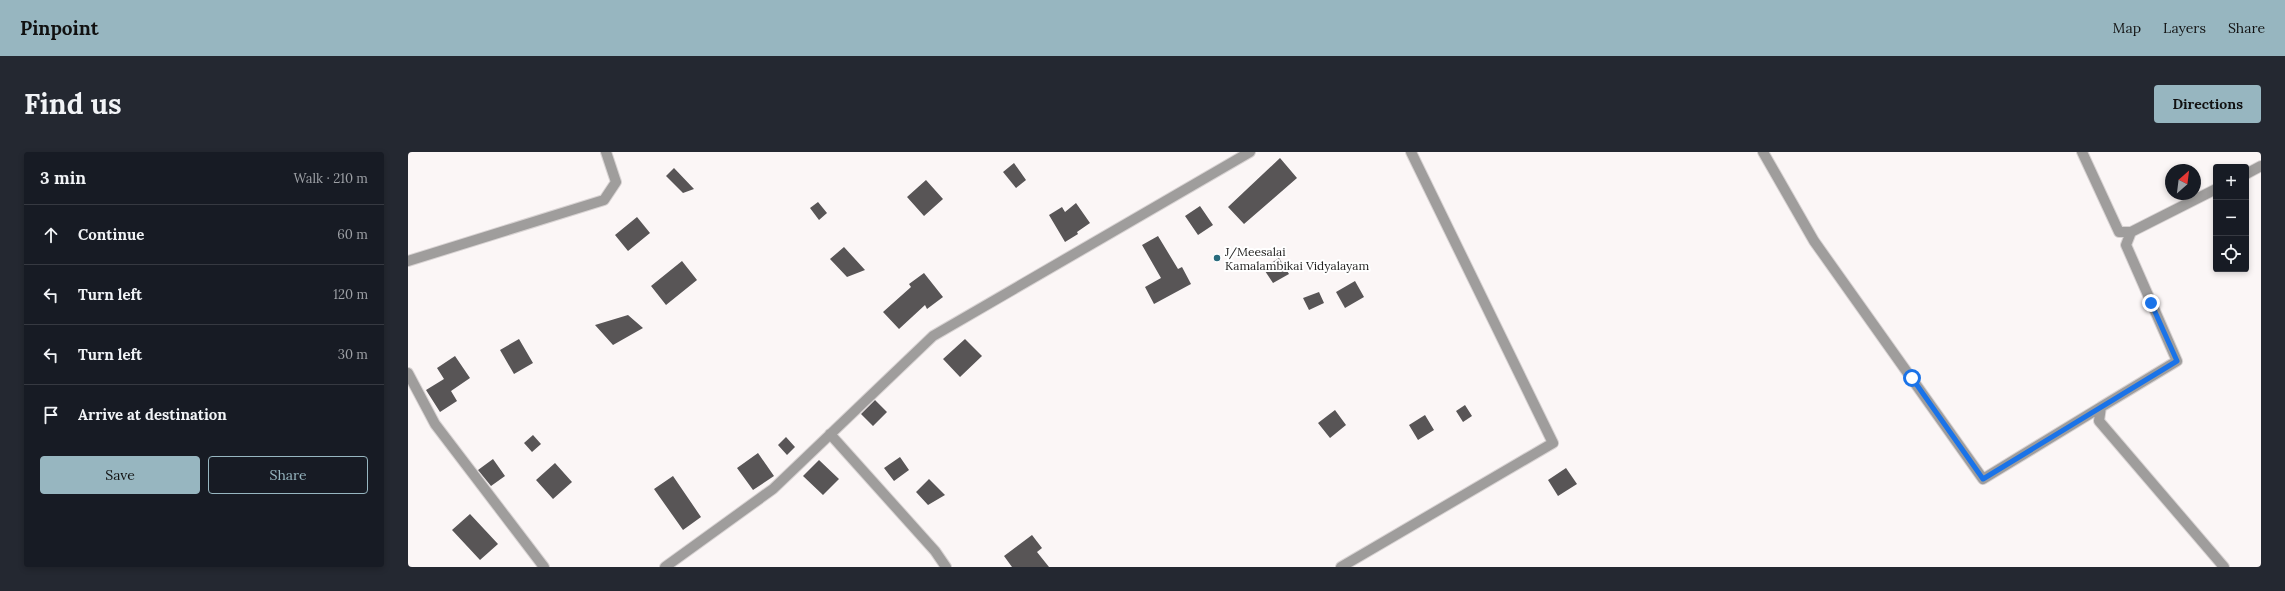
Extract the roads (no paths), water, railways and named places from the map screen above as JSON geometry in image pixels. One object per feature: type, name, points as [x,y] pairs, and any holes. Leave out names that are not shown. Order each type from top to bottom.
[{"type":"street","points":[[408,261],[604,200],[616,182],[606,152]]},
{"type":"street","points":[[666,567],[773,489],[933,336],[1250,152]]},
{"type":"street","points":[[1341,567],[1553,443],[1410,152]]},
{"type":"street","points":[[1763,152],[1814,241],[1983,479],[2100,406],[2177,361],[2126,245],[2131,232]]},
{"type":"street","points":[[2082,152],[2119,232],[2131,232],[2213,191]]},
{"type":"street","points":[[2249,172],[2261,166]]},
{"type":"street","points":[[408,373],[435,424],[544,567]]},
{"type":"street","points":[[2100,406],[2099,421],[2224,567]]},
{"type":"street","points":[[830,434],[935,551],[946,567]]},
{"type":"street","points":[[532,550],[544,567]]},
{"type":"place","name":"J/Meesalai Kamalambikai Vidyalayam","points":[[1217,258]]}]
